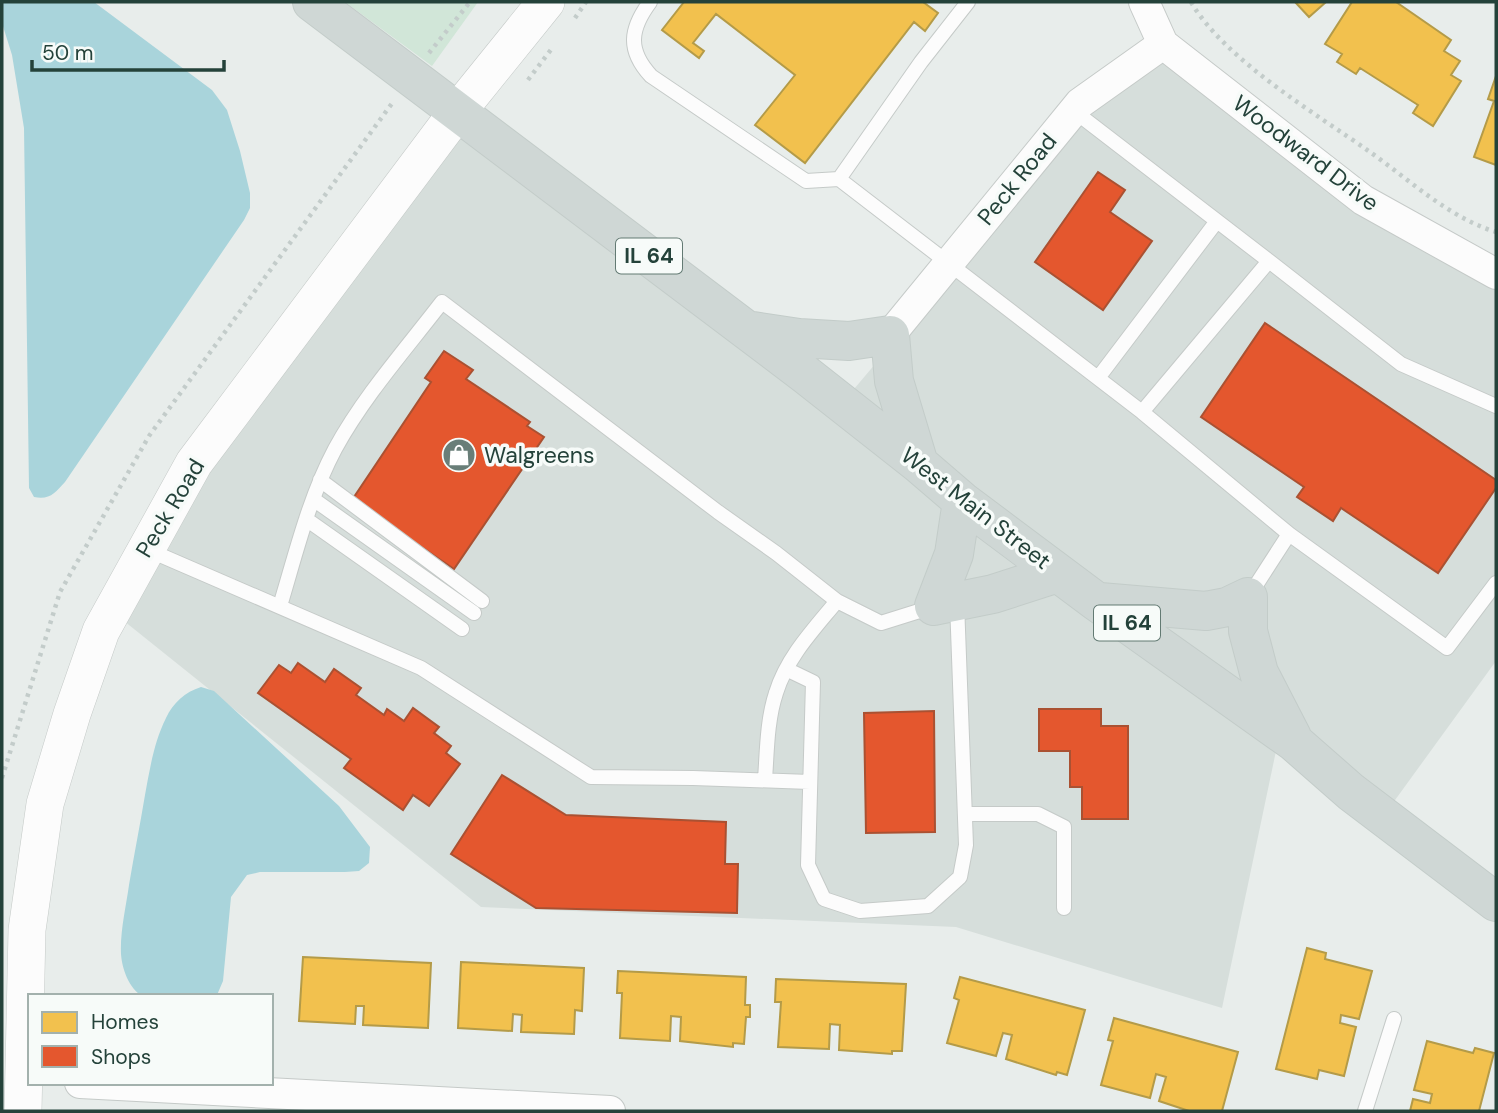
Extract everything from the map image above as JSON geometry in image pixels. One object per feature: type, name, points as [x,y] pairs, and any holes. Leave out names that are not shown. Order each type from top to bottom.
[{"type":"main road","name":"IL 64","points":[[312,2],[458,111]]},
{"type":"main road","name":"West Main Street","points":[[458,111],[747,330],[919,464],[962,501],[1097,602],[1294,742],[1351,792],[1496,902]]},
{"type":"main road","points":[[747,330],[799,338],[849,341],[890,335],[894,381],[919,464]]},
{"type":"main road","points":[[962,501],[945,604],[993,594],[1058,573]]},
{"type":"main road","points":[[1097,602],[1206,611],[1227,607],[1248,597],[1248,631],[1259,673],[1294,742]]},
{"type":"street","name":"Peck Road","points":[[19,1088],[27,930],[44,804],[101,631],[194,463],[458,111],[546,2]]},
{"type":"street","name":"Woodward Drive","points":[[1144,2],[1163,44],[1363,200],[1496,274]]},
{"type":"street","name":"Peck Road","points":[[890,335],[1080,103],[1163,44]]},
{"type":"street","points":[[118,1085],[610,1111]]},
{"type":"lane","points":[[650,2],[637,19],[634,35],[635,52],[641,65],[651,76],[806,181],[839,179],[1142,412],[1289,534],[1447,649],[1496,583]]},
{"type":"lane","points":[[839,179],[921,62],[968,2]]},
{"type":"lane","points":[[1074,111],[1401,364],[1496,406]]},
{"type":"lane","points":[[1098,378],[1217,221]]},
{"type":"lane","points":[[1142,412],[1269,261]]},
{"type":"lane","points":[[280,606],[320,480],[356,413],[442,302],[837,601],[881,623],[945,604],[966,845],[960,877],[928,906],[860,911],[824,898],[808,865],[813,682],[786,669]]},
{"type":"lane","points":[[313,499],[478,607],[320,480]]},
{"type":"lane","points":[[306,519],[462,629]]},
{"type":"lane","points":[[1248,597],[1289,534]]},
{"type":"lane","points":[[145,548],[421,668],[591,777],[810,782]]},
{"type":"lane","points":[[765,780],[770,721],[776,693],[786,669],[837,601]]},
{"type":"lane","points":[[965,814],[1038,814],[1064,827],[1063,908]]},
{"type":"lane","points":[[1365,1111],[1394,1019]]},
{"type":"path","points":[[439,39],[470,2]]},
{"type":"path","points":[[1191,2],[1200,18],[1248,65],[1453,213],[1496,232]]},
{"type":"path","points":[[2,778],[60,592],[142,448],[388,109]]},
{"type":"shaded area","points":[[1165,57],[1496,284],[1496,661],[1390,807],[849,395],[1085,115]]},
{"type":"shaded area","points":[[460,129],[1276,751],[1222,1008],[956,927],[481,907],[119,617],[205,468]]},
{"type":"green space","points":[[345,2],[478,2],[432,66]]},
{"type":"water","points":[[2,2],[94,2],[212,90],[227,110],[250,193],[250,208],[244,220],[65,482],[55,492],[44,497],[34,497],[29,488],[24,128],[12,55],[2,23]]},
{"type":"water","points":[[201,687],[214,691],[339,806],[370,847],[369,863],[359,871],[260,872],[247,875],[231,897],[223,981],[217,994],[140,994],[127,978],[122,960],[122,928],[129,885],[158,736],[176,703]]},
{"type":"building: Homes","points":[[684,2],[923,2],[938,13],[925,31],[914,22],[805,163],[755,125],[795,75],[716,14],[693,43],[704,51],[699,58],[662,30]]},
{"type":"building: Homes","points":[[1295,2],[1326,2],[1309,17]]},
{"type":"building: Homes","points":[[1352,2],[1396,2],[1451,40],[1444,51],[1460,61],[1451,75],[1461,81],[1433,126],[1413,113],[1418,105],[1360,68],[1356,74],[1337,62],[1342,54],[1325,44]]},
{"type":"building: Homes","points":[[1496,76],[1496,165],[1474,157],[1494,101],[1488,99]]},
{"type":"building: Homes","points":[[1307,948],[1326,953],[1325,959],[1372,971],[1359,1019],[1341,1015],[1340,1023],[1356,1027],[1344,1076],[1319,1070],[1317,1079],[1276,1069]]},
{"type":"building: Homes","points":[[303,957],[431,963],[428,1028],[363,1025],[364,1006],[356,1006],[355,1024],[299,1021]]},
{"type":"building: Homes","points":[[461,962],[584,968],[582,1011],[575,1010],[574,1034],[521,1032],[522,1015],[513,1014],[512,1031],[458,1028]]},
{"type":"building: Homes","points":[[618,971],[746,977],[745,1005],[750,1005],[750,1017],[746,1017],[744,1044],[733,1043],[733,1047],[680,1041],[681,1017],[671,1016],[670,1041],[620,1038],[622,993],[617,993]]},
{"type":"building: Homes","points":[[960,977],[1085,1010],[1067,1075],[1057,1072],[1056,1075],[1006,1059],[1012,1035],[1003,1033],[996,1056],[947,1043],[959,1000],[954,998]]},
{"type":"building: Homes","points":[[776,979],[906,984],[902,1051],[892,1051],[892,1054],[839,1050],[840,1025],[830,1024],[829,1049],[778,1047],[781,1002],[775,1002]]},
{"type":"building: Homes","points":[[1114,1018],[1238,1052],[1222,1111],[1189,1111],[1159,1101],[1166,1077],[1156,1074],[1150,1098],[1101,1085],[1113,1041],[1108,1040]]},
{"type":"building: Homes","points":[[1427,1041],[1473,1053],[1475,1048],[1494,1053],[1479,1111],[1410,1111],[1413,1099],[1430,1103],[1432,1094],[1414,1090]]},
{"type":"building: Shops","points":[[1098,172],[1125,190],[1110,212],[1152,241],[1103,310],[1035,262]]},
{"type":"building: Shops","points":[[1265,323],[1496,480],[1496,488],[1438,573],[1341,508],[1333,521],[1297,497],[1304,487],[1201,417]]},
{"type":"building: Shops","points":[[444,351],[473,370],[466,379],[530,422],[527,426],[544,437],[454,569],[352,500],[431,382],[425,378]]},
{"type":"building: Shops","points":[[298,663],[325,682],[334,669],[361,688],[356,695],[384,715],[387,709],[404,721],[413,708],[439,727],[434,733],[451,746],[446,753],[460,764],[429,806],[413,795],[403,810],[344,768],[351,759],[258,693],[279,665],[291,673]]},
{"type":"building: Shops","points":[[1039,709],[1101,709],[1101,726],[1128,726],[1128,819],[1082,819],[1082,787],[1070,787],[1070,751],[1039,751]]},
{"type":"building: Shops","points":[[934,711],[935,832],[866,833],[864,713]]},
{"type":"building: Shops","points":[[502,775],[566,815],[726,822],[725,864],[738,864],[737,913],[536,908],[451,854]]},
{"type":"place","name":"Walgreens","points":[[459,455]]}]
